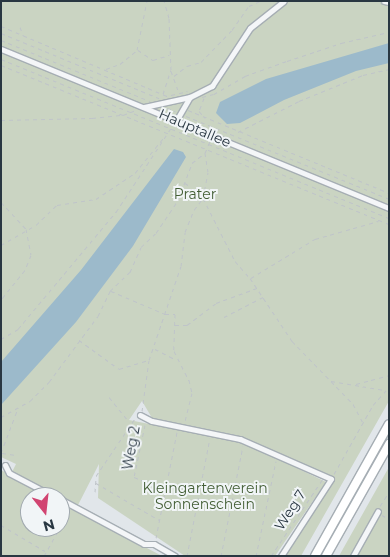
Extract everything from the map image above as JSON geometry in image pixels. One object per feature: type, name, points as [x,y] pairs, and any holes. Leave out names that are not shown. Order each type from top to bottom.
[{"type":"highway","points":[[315,554],[389,424]]},
{"type":"highway","points":[[326,556],[389,444]]},
{"type":"street","points":[[143,107],[212,86],[250,28],[284,1]]},
{"type":"street","points":[[384,1],[389,2]]},
{"type":"street","name":"Hauptallee","points":[[1,49],[389,208]]},
{"type":"street","points":[[176,121],[189,94]]},
{"type":"street","points":[[140,415],[146,419],[245,441],[328,478],[282,556]]},
{"type":"street","points":[[5,465],[9,472],[37,487]]},
{"type":"street","points":[[70,505],[144,544],[154,544],[175,556]]},
{"type":"street","points":[[353,556],[378,511]]},
{"type":"path","points":[[105,70],[120,64],[137,50],[147,1]]},
{"type":"path","points":[[163,94],[171,70],[169,18],[164,1]]},
{"type":"path","points":[[174,76],[187,66],[201,62],[232,30],[249,6],[260,1]]},
{"type":"path","points":[[1,26],[163,94],[170,100]]},
{"type":"path","points":[[20,27],[24,35]]},
{"type":"path","points":[[170,100],[179,93],[204,97],[245,76],[286,61],[341,43],[389,32]]},
{"type":"path","points":[[1,33],[170,100]]},
{"type":"path","points":[[1,40],[158,104],[206,119],[389,193]]},
{"type":"path","points":[[137,50],[153,60],[170,54]]},
{"type":"path","points":[[1,59],[389,218]]},
{"type":"path","points":[[1,65],[389,224]]},
{"type":"path","points":[[238,132],[299,100],[363,75],[389,69]]},
{"type":"path","points":[[171,70],[179,93]]},
{"type":"path","points":[[204,97],[199,111],[206,119]]},
{"type":"path","points":[[1,120],[123,115],[143,107]]},
{"type":"path","points":[[182,111],[389,199]]},
{"type":"path","points":[[1,339],[18,330],[116,212],[176,121]]},
{"type":"path","points":[[1,245],[36,225],[58,205],[96,199],[135,172],[167,133]]},
{"type":"path","points":[[1,417],[30,401],[49,382],[78,340],[98,316],[110,290],[130,272],[141,247],[156,233],[184,183],[192,163],[205,153],[213,136]]},
{"type":"path","points":[[95,492],[96,476],[130,423],[140,415],[145,405],[143,390],[149,360],[181,266],[185,232],[194,210],[203,198],[208,172],[205,153]]},
{"type":"path","points":[[184,183],[191,187]]},
{"type":"path","points":[[203,198],[235,261],[264,297],[292,341],[353,404],[363,423]]},
{"type":"path","points":[[1,202],[26,229],[31,255],[25,270],[1,300]]},
{"type":"path","points":[[250,278],[315,239],[380,220]]},
{"type":"path","points":[[174,324],[187,324],[216,303],[257,288]]},
{"type":"path","points":[[110,290],[165,314],[176,314],[174,324],[176,358],[189,380],[192,393],[181,427],[154,544]]},
{"type":"path","points":[[224,317],[264,297]]},
{"type":"path","points":[[78,340],[119,369],[149,360]]},
{"type":"path","points":[[154,348],[171,360],[176,358]]},
{"type":"path","points":[[354,385],[389,375]]},
{"type":"path","points":[[330,381],[385,390]]},
{"type":"path","name":"Weg 7","points":[[271,556],[328,478],[388,387]]},
{"type":"path","points":[[109,397],[130,423]]},
{"type":"path","points":[[5,465],[1,453],[19,406]]},
{"type":"path","name":"Weg 2","points":[[146,419],[134,477],[166,490]]},
{"type":"path","points":[[187,556],[211,432]]},
{"type":"path","points":[[221,556],[245,441]]},
{"type":"path","points":[[1,453],[16,455]]},
{"type":"path","points":[[256,556],[277,455]]},
{"type":"path","points":[[95,483],[159,520]]},
{"type":"path","points":[[389,492],[378,511],[389,519]]},
{"type":"path","points":[[44,556],[73,506]]},
{"type":"path","points":[[1,526],[46,552]]},
{"type":"green space","name":"Prater","points":[[1,1],[389,1],[389,401],[301,556],[284,556],[334,477],[235,435],[152,418],[142,401],[129,420],[245,443],[326,482],[275,556],[185,556],[98,498],[99,464],[77,507],[70,503],[70,487],[40,487],[12,472],[16,464],[1,457]]},
{"type":"green space","points":[[389,467],[389,556],[354,556],[375,513],[351,556],[339,556]]},
{"type":"green space","points":[[1,470],[32,487],[20,487],[20,537],[70,537],[70,507],[162,556],[1,556]]},
{"type":"water","points":[[389,43],[389,63],[356,71],[284,100],[240,123],[227,124],[216,113],[220,102],[266,79]]},
{"type":"water","points":[[174,149],[183,152],[186,157],[133,246],[76,322],[1,405],[1,362],[81,270]]},
{"type":"park label","name":"Kleingartenverein Sonnenschein","points":[[205,496]]}]
